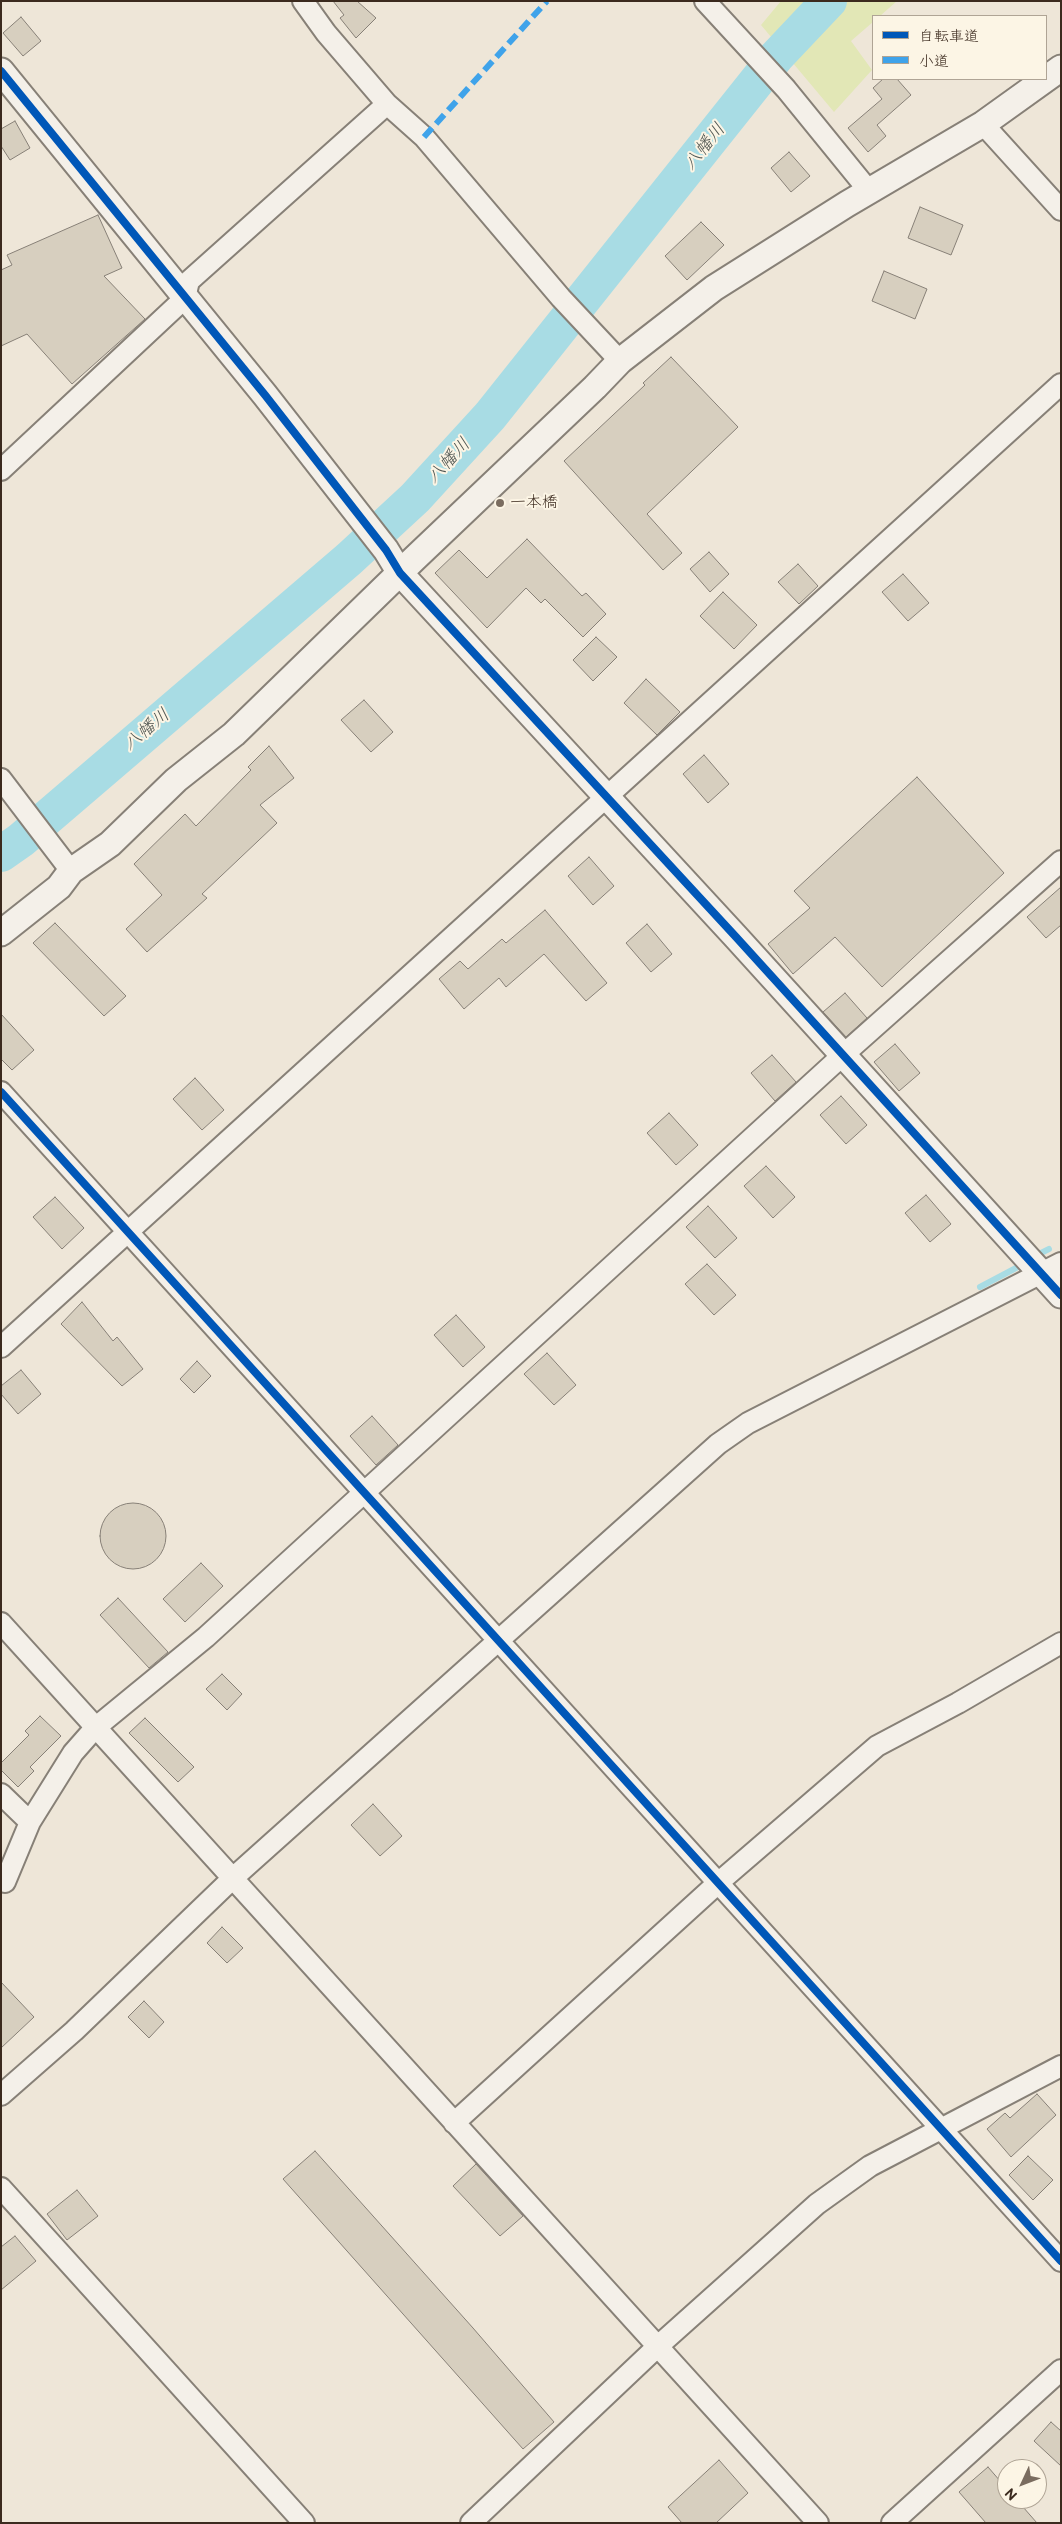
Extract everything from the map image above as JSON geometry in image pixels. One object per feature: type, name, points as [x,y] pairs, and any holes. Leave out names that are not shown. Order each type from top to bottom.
[{"type":"street","points":[[303,1],[326,33],[388,104],[424,137],[561,298],[620,361]]},
{"type":"street","points":[[705,1],[786,90],[870,191]]},
{"type":"street","points":[[1047,78],[1061,68]]},
{"type":"street","points":[[1,71],[386,550],[400,573],[608,796],[843,1055],[1051,1268],[1061,1295]]},
{"type":"street","points":[[1,933],[59,887],[71,871],[110,844],[176,780],[234,734],[620,361],[714,288],[870,191],[983,124],[1044,80]]},
{"type":"street","points":[[1,470],[185,298],[189,281],[388,104]]},
{"type":"street","points":[[983,124],[1061,210]]},
{"type":"street","points":[[1,1347],[1061,384]]},
{"type":"street","points":[[1,779],[71,871]]},
{"type":"street","points":[[5,1882],[30,1822],[73,1753],[95,1728],[206,1637],[843,1055],[1061,861]]},
{"type":"street","points":[[1,1092],[1061,2261]]},
{"type":"street","points":[[1,2096],[74,2031],[233,1878],[499,1642],[718,1444],[748,1423],[1051,1268]]},
{"type":"street","points":[[1,1624],[818,2523]]},
{"type":"street","points":[[454,2123],[718,1883],[877,1746],[1061,1643]]},
{"type":"street","points":[[1,1794],[30,1822]]},
{"type":"street","points":[[471,2523],[657,2347],[816,2204],[870,2166],[1061,2066]]},
{"type":"street","points":[[1,2188],[304,2523]]},
{"type":"street","points":[[892,2523],[1061,2370]]},
{"type":"green space","points":[[781,1],[897,1],[881,15],[872,15],[872,23],[851,41],[872,70],[834,112],[761,25]]},
{"type":"building","points":[[333,1],[357,1],[376,18],[356,38],[340,18],[344,15]]},
{"type":"building","points":[[21,17],[41,41],[23,56],[3,33]]},
{"type":"building","points":[[882,80],[898,80],[911,95],[877,125],[886,136],[868,152],[848,128],[882,99],[873,88]]},
{"type":"building","points":[[15,121],[30,148],[10,160],[1,146],[1,129]]},
{"type":"building","points":[[789,152],[810,176],[791,192],[771,168]]},
{"type":"building","points":[[920,207],[963,225],[951,255],[908,238]]},
{"type":"building","points":[[98,215],[122,268],[104,276],[145,319],[72,384],[27,334],[1,346],[1,270],[12,265],[7,255]]},
{"type":"building","points":[[701,222],[724,245],[687,280],[665,256]]},
{"type":"building","points":[[884,271],[927,289],[915,319],[872,301]]},
{"type":"building","points":[[671,357],[738,427],[647,514],[682,553],[663,570],[564,461],[645,385],[643,383]]},
{"type":"building","points":[[527,539],[582,596],[586,593],[606,614],[583,637],[545,599],[541,603],[526,588],[487,628],[435,573],[459,550],[487,578]]},
{"type":"building","points":[[709,552],[729,574],[710,592],[690,569]]},
{"type":"building","points":[[798,564],[818,586],[799,604],[778,582]]},
{"type":"building","points":[[903,574],[929,603],[908,621],[882,592]]},
{"type":"building","points":[[723,592],[757,625],[734,649],[700,616]]},
{"type":"building","points":[[596,637],[617,657],[593,681],[573,660]]},
{"type":"building","points":[[646,679],[680,712],[657,735],[624,703]]},
{"type":"building","points":[[364,700],[393,732],[371,752],[341,720]]},
{"type":"building","points":[[269,746],[294,778],[260,805],[277,823],[202,894],[207,898],[147,952],[126,929],[162,895],[134,864],[185,814],[196,826],[251,770],[248,767]]},
{"type":"building","points":[[704,755],[729,784],[708,803],[683,774]]},
{"type":"building","points":[[917,777],[1004,873],[882,987],[835,937],[793,974],[768,944],[810,908],[794,891]]},
{"type":"building","points":[[589,857],[614,886],[593,905],[568,876]]},
{"type":"building","points":[[1061,887],[1061,925],[1046,938],[1027,917]]},
{"type":"building","points":[[545,910],[607,983],[586,1001],[544,954],[506,987],[499,978],[464,1009],[439,979],[460,961],[468,969],[502,939],[506,943]]},
{"type":"building","points":[[55,923],[126,996],[104,1016],[33,943]]},
{"type":"building","points":[[647,924],[672,954],[651,972],[626,943]]},
{"type":"building","points":[[845,993],[867,1018],[846,1037],[823,1012]]},
{"type":"building","points":[[1,1014],[34,1050],[12,1070],[1,1059]]},
{"type":"building","points":[[895,1044],[920,1073],[899,1091],[874,1062]]},
{"type":"building","points":[[772,1055],[796,1082],[775,1101],[751,1073]]},
{"type":"building","points":[[195,1078],[224,1110],[202,1130],[173,1099]]},
{"type":"building","points":[[841,1096],[867,1125],[846,1144],[820,1115]]},
{"type":"building","points":[[669,1113],[698,1145],[676,1165],[647,1133]]},
{"type":"building","points":[[766,1166],[795,1197],[773,1218],[744,1186]]},
{"type":"building","points":[[926,1195],[951,1224],[930,1242],[905,1213]]},
{"type":"building","points":[[55,1197],[84,1228],[62,1249],[33,1217]]},
{"type":"building","points":[[708,1206],[737,1238],[715,1258],[686,1227]]},
{"type":"building","points":[[707,1264],[736,1295],[714,1315],[685,1284]]},
{"type":"building","points":[[82,1302],[113,1341],[117,1337],[143,1369],[122,1386],[61,1324]]},
{"type":"building","points":[[456,1315],[485,1347],[463,1367],[434,1335]]},
{"type":"building","points":[[547,1353],[576,1385],[554,1405],[524,1374]]},
{"type":"building","points":[[197,1361],[211,1376],[194,1393],[180,1379]]},
{"type":"building","points":[[21,1370],[41,1394],[18,1414],[1,1394],[1,1386]]},
{"type":"building","points":[[372,1416],[398,1445],[376,1465],[350,1436]]},
{"type":"building","points":[[139,1503],[157,1512],[164,1523],[166,1536],[164,1549],[157,1560],[146,1567],[127,1569],[109,1560],[102,1549],[100,1530],[109,1512],[120,1505]]},
{"type":"building","points":[[201,1563],[223,1586],[185,1622],[163,1599]]},
{"type":"building","points":[[118,1598],[168,1652],[149,1668],[100,1615]]},
{"type":"building","points":[[222,1674],[242,1694],[227,1710],[206,1689]]},
{"type":"building","points":[[40,1716],[61,1736],[30,1767],[34,1771],[18,1787],[1,1770],[1,1763],[29,1735],[25,1731]]},
{"type":"building","points":[[145,1718],[194,1767],[178,1782],[129,1733]]},
{"type":"building","points":[[373,1804],[402,1836],[380,1856],[351,1825]]},
{"type":"building","points":[[222,1927],[243,1948],[227,1963],[207,1943]]},
{"type":"building","points":[[1,1982],[34,2017],[1,2048]]},
{"type":"building","points":[[144,2001],[164,2022],[149,2038],[128,2017]]},
{"type":"building","points":[[1037,2094],[1056,2115],[1011,2157],[987,2129],[1005,2113],[1010,2118]]},
{"type":"building","points":[[315,2151],[554,2422],[523,2449],[283,2179]]},
{"type":"building","points":[[1028,2156],[1053,2180],[1033,2200],[1009,2175]]},
{"type":"building","points":[[476,2164],[523,2216],[500,2236],[453,2186]]},
{"type":"building","points":[[77,2190],[98,2216],[67,2240],[47,2214]]},
{"type":"building","points":[[15,2236],[36,2261],[1,2290],[1,2247]]},
{"type":"building","points":[[1051,2422],[1061,2431],[1061,2466],[1034,2441]]},
{"type":"building","points":[[719,2460],[748,2493],[716,2523],[682,2523],[668,2507]]},
{"type":"building","points":[[988,2467],[997,2477],[997,2509],[1025,2509],[1037,2523],[986,2523],[959,2492]]},
{"type":"waterway","name":"八幡川","points":[[1,854],[21,840],[349,559],[415,498],[490,416],[776,57],[829,1]]},
{"type":"waterway","points":[[1039,1254],[1049,1249]]},
{"type":"waterway","points":[[980,1287],[1016,1268]]},
{"type":"marked path","points":[[424,137],[547,1]]},
{"type":"cycle path","points":[[1,71],[265,395],[386,550],[400,573],[736,937],[1061,1295]]},
{"type":"cycle path","points":[[1,1092],[1061,2261]]},
{"type":"place","name":"一本橋","points":[[500,503]]}]
